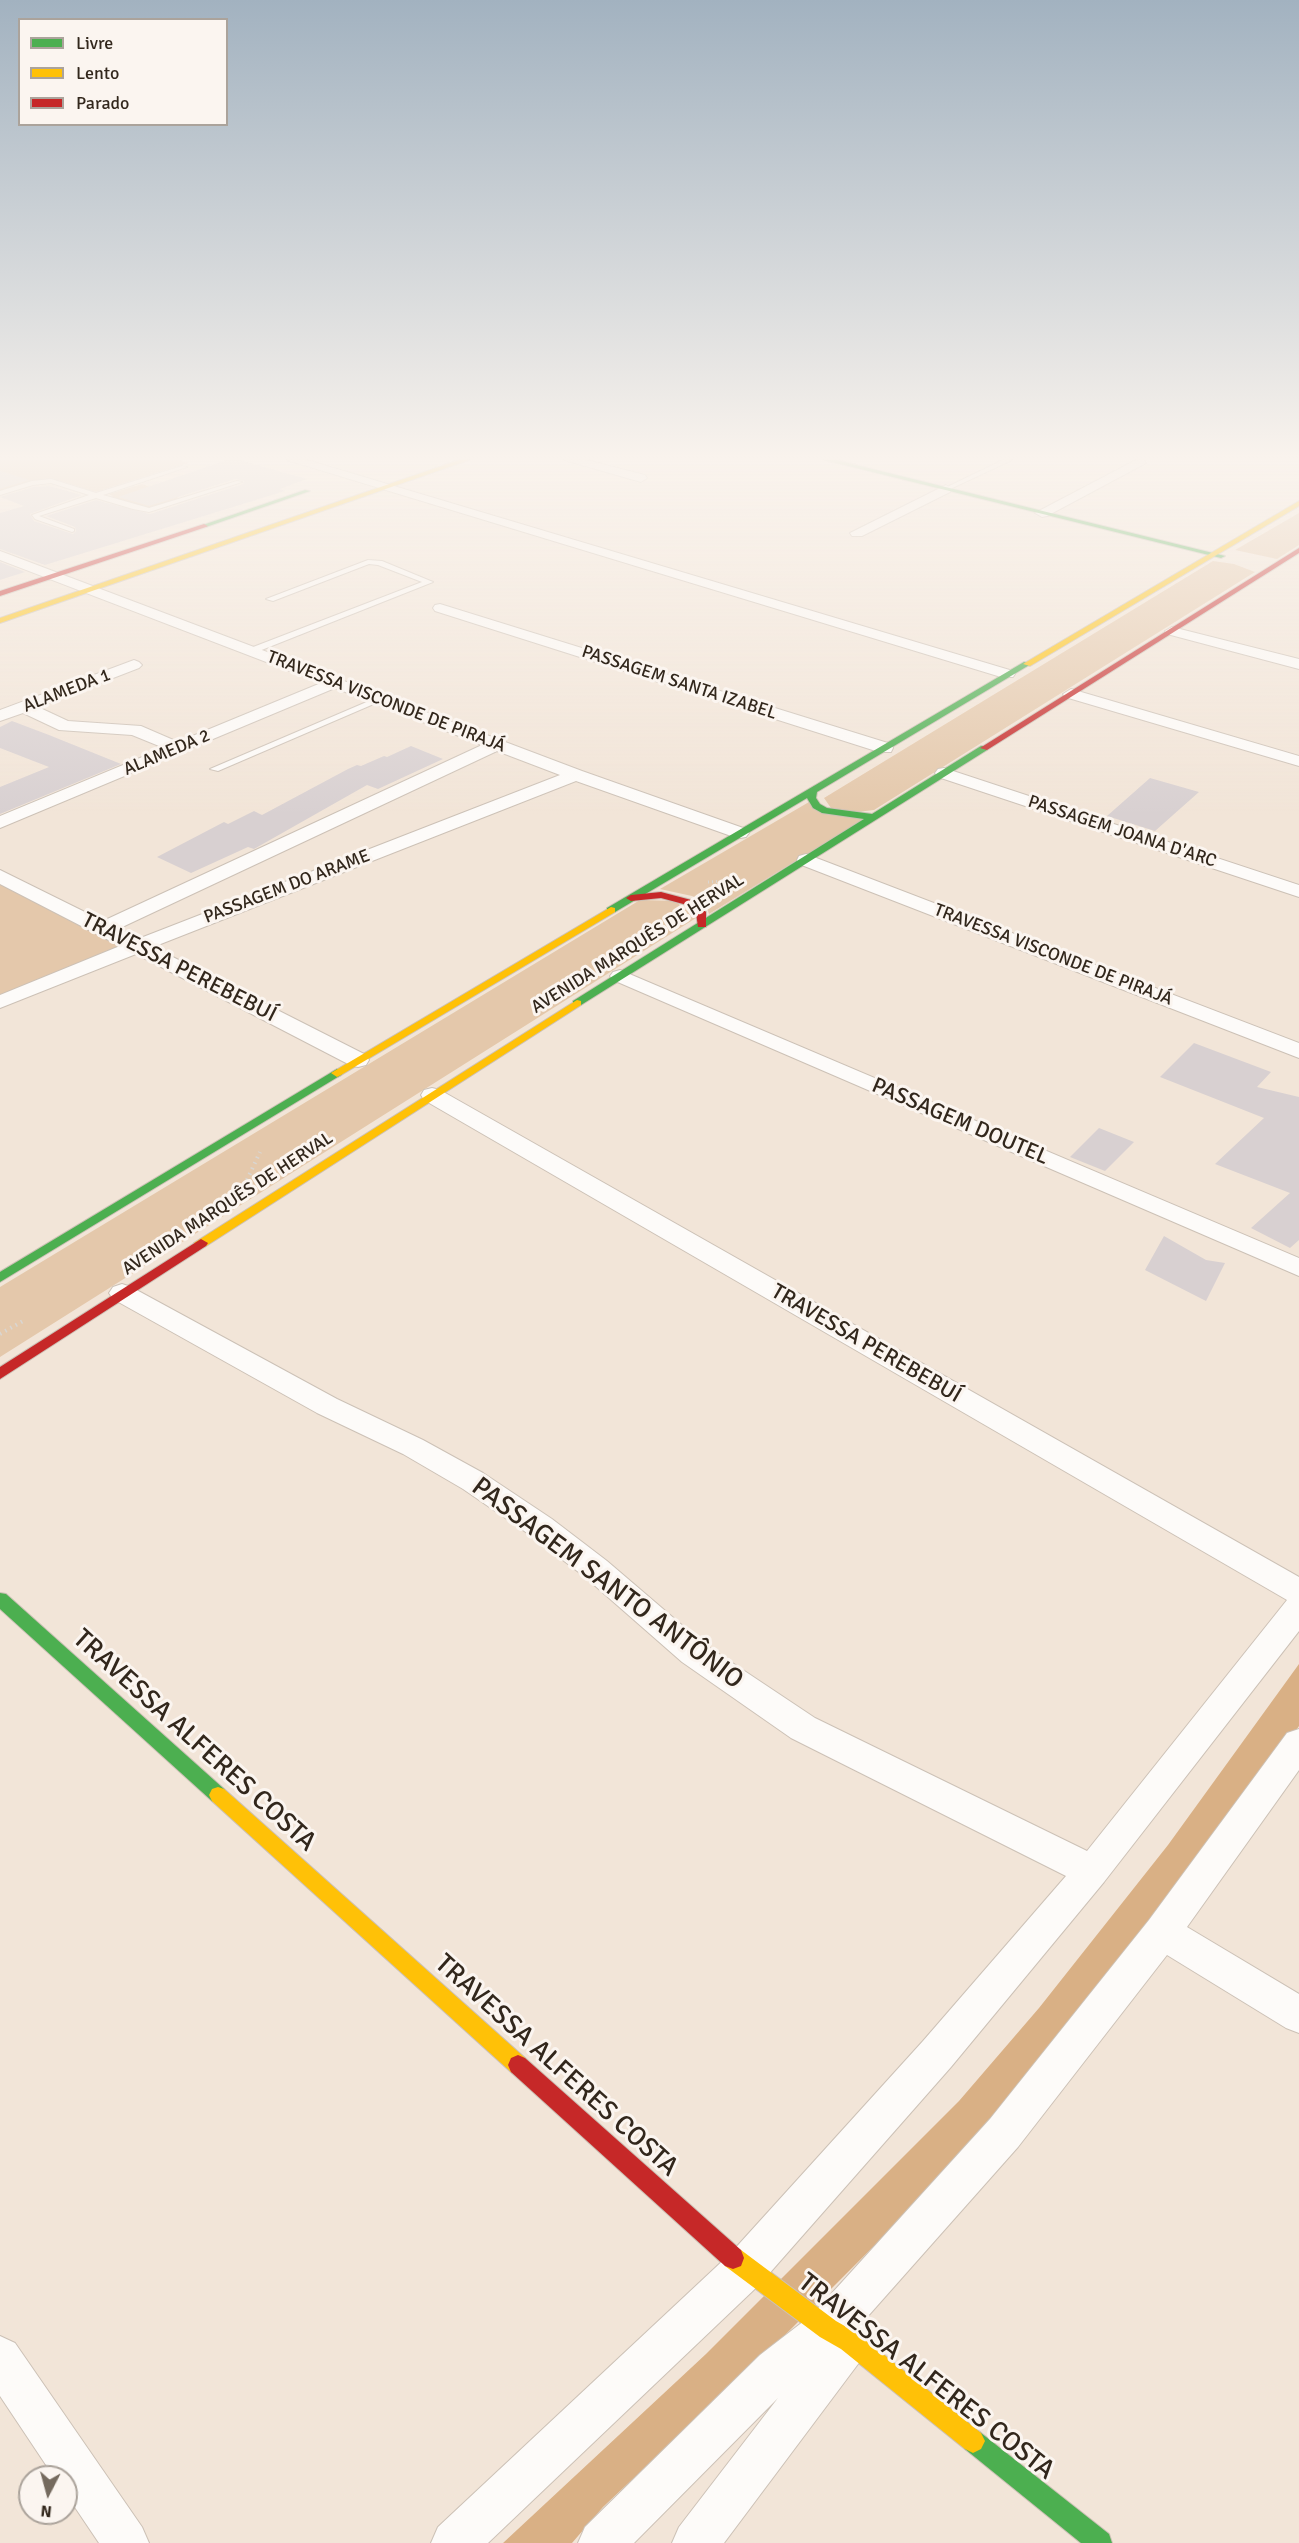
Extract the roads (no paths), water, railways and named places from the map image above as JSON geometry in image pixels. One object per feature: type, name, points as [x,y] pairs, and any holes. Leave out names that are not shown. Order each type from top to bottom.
[{"type":"main road","points":[[0,594],[44,579]]},
{"type":"main road","points":[[0,621],[124,579]]},
{"type":"main road","name":"AVENIDA MARQUÊS DE HERVAL","points":[[0,1278],[358,1060],[1169,579]]},
{"type":"main road","name":"AVENIDA MARQUÊS DE HERVAL","points":[[2,1371],[620,976],[1172,631],[1245,579]]},
{"type":"main road","points":[[813,789],[811,798],[816,806],[825,811],[842,815],[873,817]]},
{"type":"main road","points":[[630,898],[661,895],[691,903],[701,912],[702,925]]},
{"type":"main road","name":"TRAVESSA ALFERES COSTA","points":[[0,1599],[746,2269],[839,2335],[1100,2543]]},
{"type":"street","name":"TRAVESSA VISCONDE DE PIRAJÁ","points":[[64,579],[576,775],[740,833]]},
{"type":"street","points":[[691,579],[1007,674]]},
{"type":"street","name":"PASSAGEM SANTA IZABEL","points":[[440,608],[885,748]]},
{"type":"street","points":[[1172,631],[1299,664]]},
{"type":"street","name":"ALAMEDA 1","points":[[0,716],[134,665]]},
{"type":"street","name":"ALAMEDA 2","points":[[0,823],[334,683]]},
{"type":"street","points":[[1071,694],[1299,761]]},
{"type":"street","points":[[24,707],[65,726],[135,730],[177,748]]},
{"type":"street","name":"PASSAGEM DO ARAME","points":[[102,929],[498,744]]},
{"type":"street","name":"PASSAGEM JOANA D'ARC","points":[[944,773],[1299,891]]},
{"type":"street","name":"PASSAGEM DO ARAME","points":[[0,1002],[135,946],[576,775]]},
{"type":"street","name":"TRAVESSA VISCONDE DE PIRAJÁ","points":[[806,860],[1299,1051]]},
{"type":"street","name":"TRAVESSA PEREBEBUÍ","points":[[0,876],[358,1060]]},
{"type":"street","name":"PASSAGEM DOUTEL","points":[[620,976],[1299,1268]]},
{"type":"street","name":"TRAVESSA PEREBEBUÍ","points":[[432,1095],[1299,1592]]},
{"type":"street","name":"PASSAGEM SANTO ANTÔNIO","points":[[122,1293],[327,1406],[413,1447],[473,1481],[541,1527],[596,1569],[693,1653],[803,1728],[1092,1871]]},
{"type":"street","points":[[454,2543],[746,2269],[937,2054],[1092,1871],[1299,1608]]},
{"type":"street","points":[[695,2543],[839,2335],[1004,2133],[1162,1932],[1299,1743]]},
{"type":"street","points":[[1162,1932],[1299,2015]]},
{"type":"street","points":[[601,2543],[775,2370],[839,2335]]},
{"type":"street","points":[[0,2358],[126,2543]]},
{"type":"lane","points":[[270,599],[324,579]]},
{"type":"lane","points":[[251,651],[429,582],[420,579]]},
{"type":"lane","points":[[215,768],[379,700]]}]
